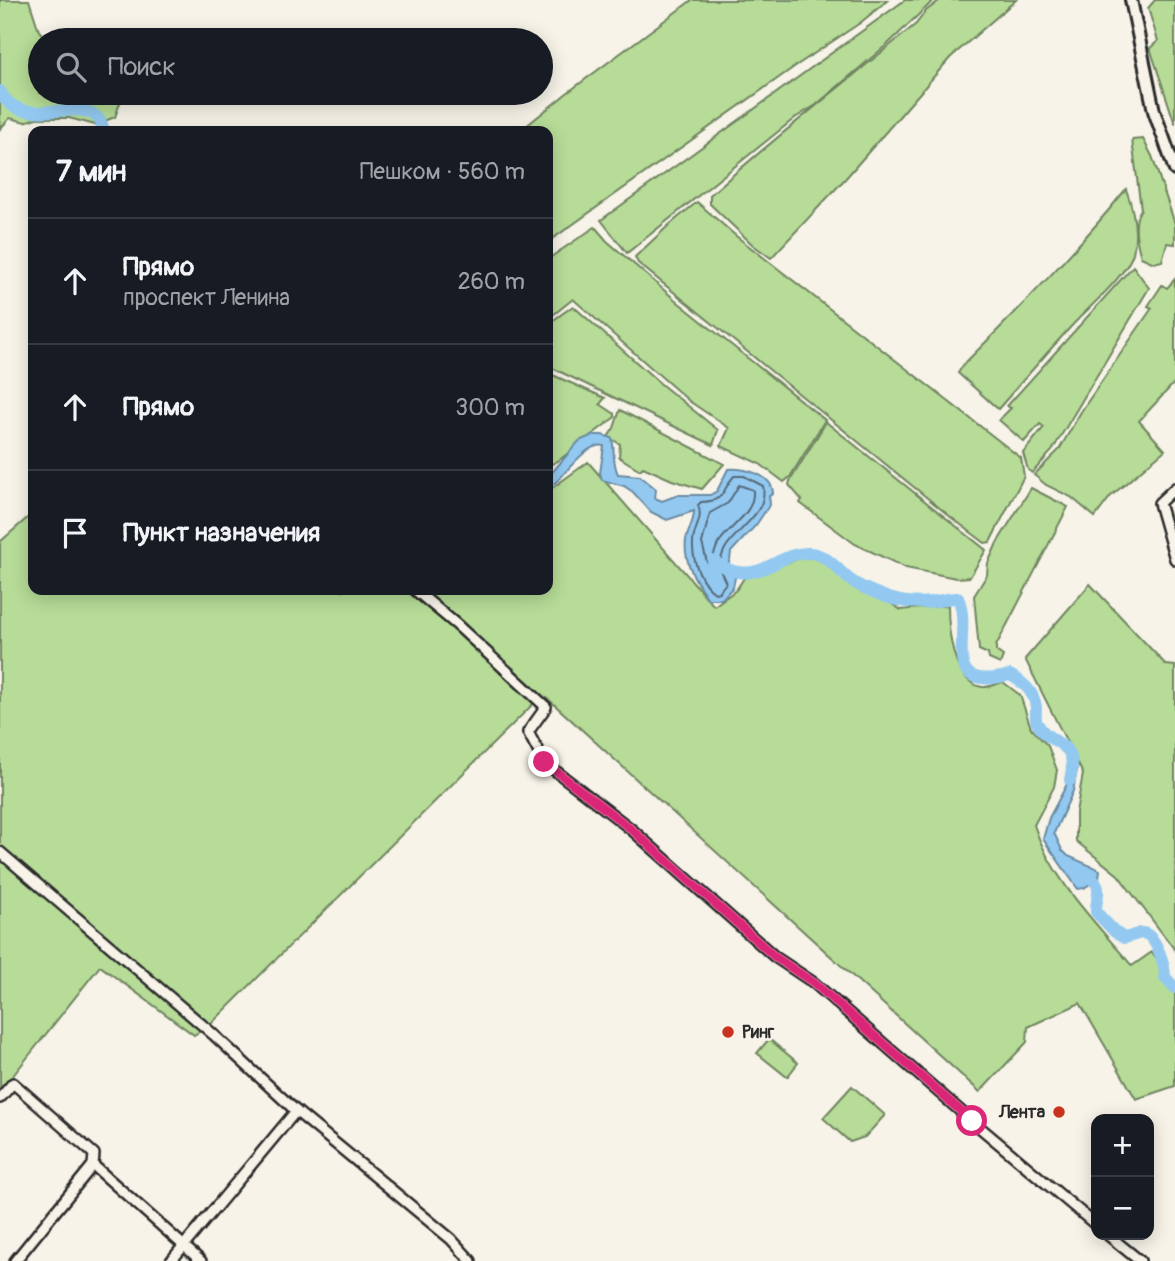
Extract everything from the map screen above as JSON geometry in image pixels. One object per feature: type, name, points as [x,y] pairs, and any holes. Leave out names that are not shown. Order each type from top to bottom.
[{"type":"main road","points":[[1131,0],[1154,111],[1175,170]]},
{"type":"street","points":[[1175,488],[1159,503],[1175,559]]},
{"type":"street","points":[[421,595],[546,707],[528,732],[544,762],[631,829],[775,957],[814,983],[1091,1221]]},
{"type":"street","points":[[0,852],[214,1035],[296,1111],[451,1239],[471,1261]]},
{"type":"street","points":[[0,1098],[13,1083],[94,1154],[93,1165],[15,1261]]},
{"type":"street","points":[[171,1261],[296,1111]]},
{"type":"street","points":[[93,1165],[201,1261]]},
{"type":"street","points":[[1114,1240],[1140,1261]]},
{"type":"green space","points":[[0,0],[29,0],[38,28],[28,28],[28,105],[119,105],[115,117],[95,125],[69,118],[36,118],[25,122],[10,118],[0,129]]},
{"type":"green space","points":[[692,0],[888,0],[860,23],[553,238],[553,126],[526,126]]},
{"type":"green space","points":[[905,0],[934,0],[889,43],[816,105],[795,118],[627,253],[601,220]]},
{"type":"green space","points":[[940,0],[1016,0],[950,58],[845,179],[771,258],[753,245],[710,204],[710,195],[916,24],[926,11]]},
{"type":"green space","points":[[1155,0],[1175,0],[1175,124],[1150,48],[1158,41],[1148,8]]},
{"type":"green space","points":[[1143,139],[1152,156],[1175,224],[1175,244],[1167,243],[1162,261],[1154,263],[1141,257],[1136,233],[1141,209],[1132,140]]},
{"type":"green space","points":[[1126,189],[1135,229],[1133,253],[1129,262],[1114,283],[1074,323],[998,409],[958,373],[1068,256]]},
{"type":"green space","points":[[697,202],[736,236],[1021,458],[1024,476],[990,542],[985,543],[952,518],[638,263],[635,257]]},
{"type":"green space","points":[[595,227],[607,241],[679,303],[825,420],[790,477],[784,482],[760,464],[721,446],[729,428],[689,401],[573,299],[553,315],[553,256]]},
{"type":"green space","points":[[1133,266],[1149,288],[1052,451],[1032,473],[1028,470],[1023,453],[1044,427],[1040,424],[1024,442],[999,420],[1011,408],[1007,406]]},
{"type":"green space","points":[[1175,279],[1175,382],[1139,421],[1165,450],[1111,496],[1095,517],[1071,497],[1046,485],[1034,475],[1059,450],[1082,410],[1152,308],[1148,306],[1162,285],[1167,288]]},
{"type":"green space","points":[[573,306],[662,385],[718,430],[713,445],[553,368],[553,320]]},
{"type":"green space","points":[[553,375],[605,398],[600,404],[615,414],[615,417],[553,464]]},
{"type":"green space","points":[[620,410],[724,464],[702,489],[643,467],[640,470],[619,457],[620,444],[608,437]]},
{"type":"green space","points":[[826,422],[986,550],[970,577],[956,578],[906,568],[855,544],[800,503],[802,500],[789,485],[790,481]]},
{"type":"green space","points":[[588,462],[714,606],[736,590],[744,578],[803,557],[822,559],[901,610],[948,605],[951,640],[958,665],[964,675],[972,683],[982,687],[1003,682],[1020,695],[1031,728],[1048,746],[1057,770],[1054,787],[1034,825],[1051,864],[1076,900],[1132,966],[1152,952],[1175,985],[1175,1086],[1136,1099],[1080,1003],[1028,1027],[1027,1042],[980,1092],[547,698],[534,703],[212,1023],[194,1035],[100,966],[0,1092],[0,542],[28,517],[28,595],[553,595],[553,487]]},
{"type":"green space","points":[[1031,488],[1068,507],[996,646],[996,651],[1003,656],[1000,664],[979,650],[974,596],[987,575],[988,563],[997,543]]},
{"type":"green space","points":[[1090,584],[1166,665],[1175,666],[1175,950],[1118,875],[1076,841],[1076,812],[1083,774],[1025,659]]},
{"type":"green space","points":[[769,1039],[798,1063],[787,1077],[757,1053]]},
{"type":"green space","points":[[852,1086],[885,1115],[865,1137],[850,1142],[823,1118]]},
{"type":"water","points":[[593,435],[612,438],[618,474],[640,476],[656,489],[655,498],[662,501],[678,495],[710,495],[717,491],[728,469],[749,471],[768,482],[773,494],[769,496],[770,504],[756,525],[731,552],[726,567],[731,573],[736,573],[733,587],[722,599],[708,599],[688,563],[686,540],[694,511],[667,520],[651,512],[624,486],[602,480],[600,473],[604,446],[591,448],[553,484],[553,471],[579,441]]},
{"type":"water","points":[[1073,763],[1077,770],[1073,791],[1054,833],[1068,856],[1100,870],[1099,878],[1078,889],[1043,839],[1049,818],[1066,786]]},
{"type":"waterway","points":[[0,91],[11,104],[25,110],[87,112],[98,118],[102,126]]},
{"type":"waterway","points":[[713,561],[731,570],[748,573],[800,553],[817,554],[858,585],[889,598],[921,603],[958,598],[962,612],[962,657],[965,668],[972,676],[987,679],[1010,675],[1027,688],[1035,701],[1037,723],[1049,737],[1062,745],[1071,757],[1070,780]]},
{"type":"waterway","points":[[1084,871],[1097,886],[1096,912],[1124,938],[1141,933],[1151,938],[1161,958],[1165,977],[1175,988]]},
{"type":"place","name":"Ринг","points":[[728,1032]]},
{"type":"place","name":"Лента","points":[[1059,1112]]},
{"type":"route","points":[[544,762],[631,829],[775,957],[814,983],[972,1121]]}]
